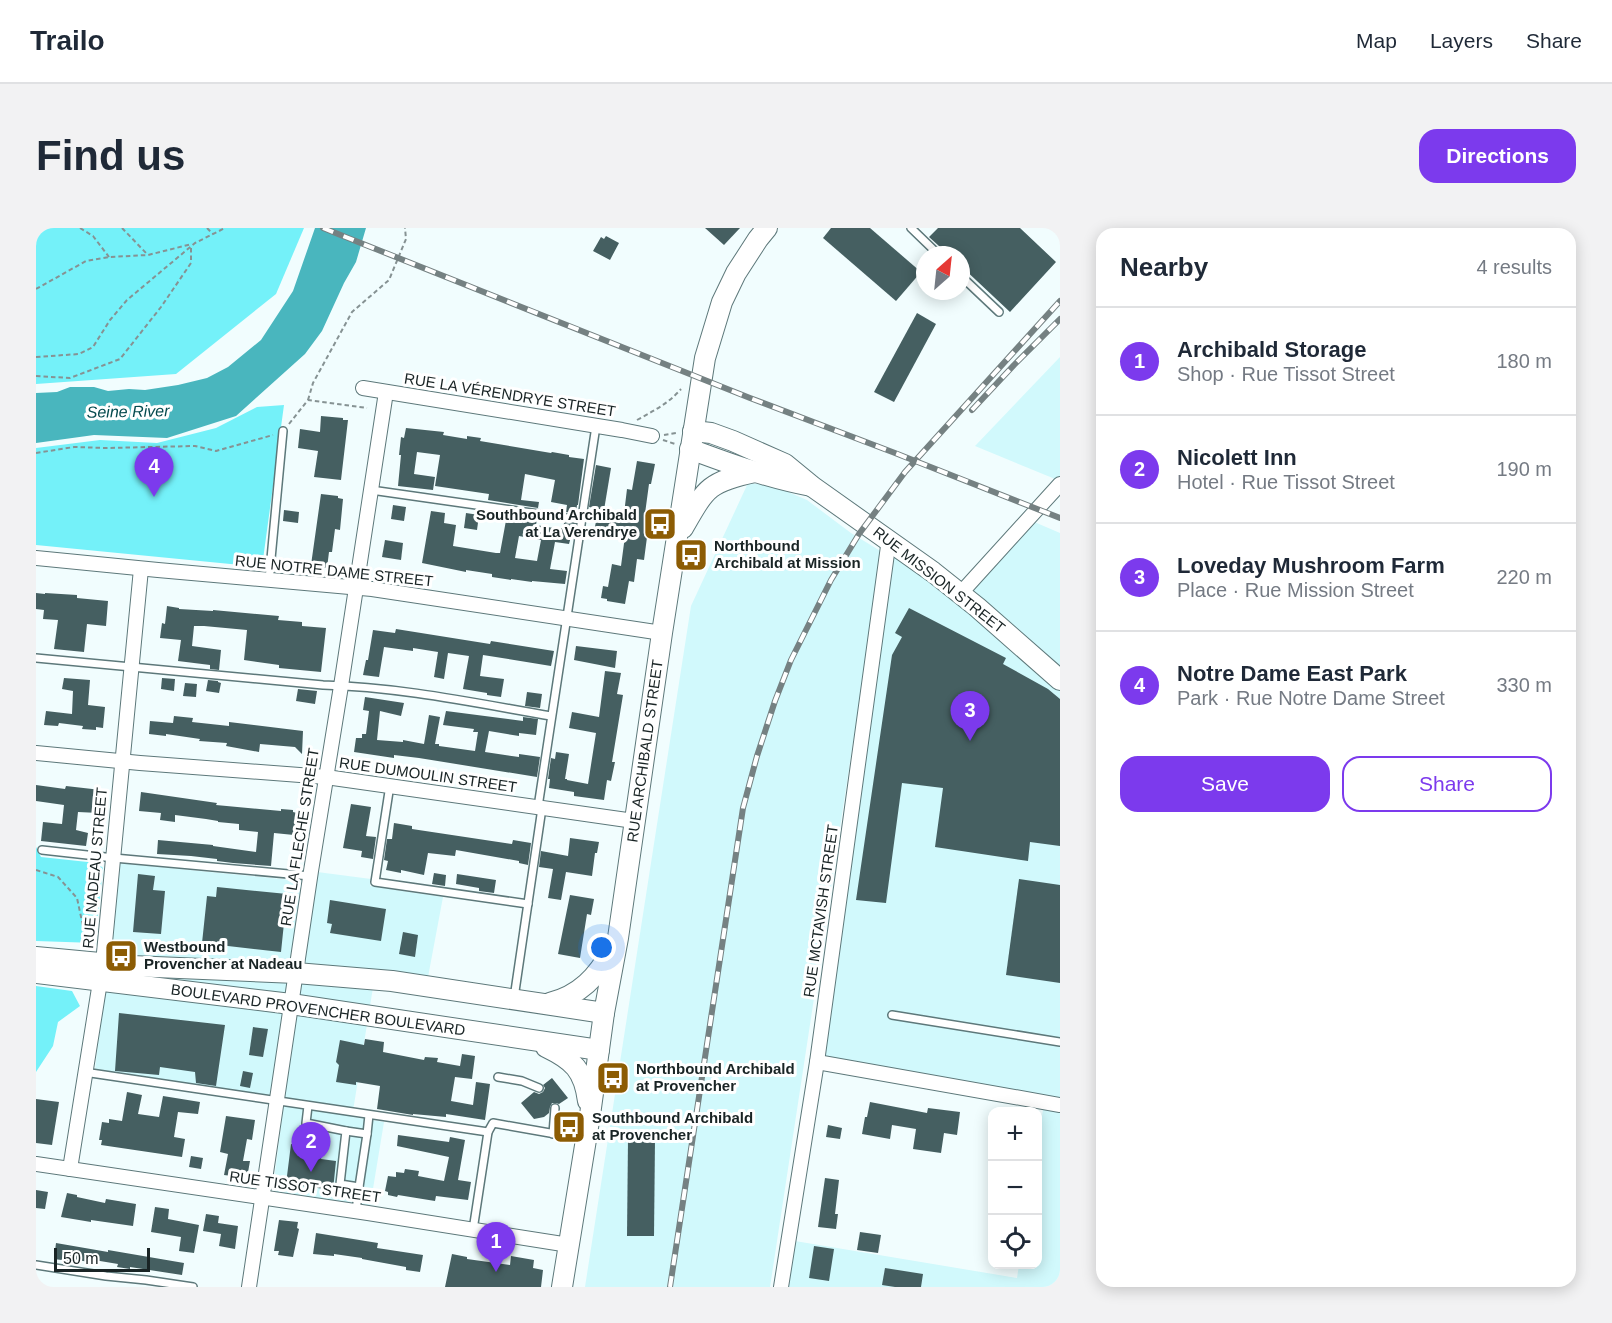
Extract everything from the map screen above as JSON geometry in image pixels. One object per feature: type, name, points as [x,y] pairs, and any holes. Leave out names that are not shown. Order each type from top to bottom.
[{"type":"main road","name":"RUE ARCHIBALD STREET","points":[[562,1287],[604,1013],[618,938],[705,358],[722,302],[736,273],[767,228]]},
{"type":"main road","name":"RUE MISSION STREET","points":[[692,440],[711,433],[785,464],[813,487],[889,539],[960,594],[1060,680]]},
{"type":"main road","name":"RUE MISSION STREET","points":[[692,440],[754,472],[813,487]]},
{"type":"main road","points":[[677,538],[706,491],[729,478],[754,472]]},
{"type":"main road","points":[[544,1004],[568,997],[589,983],[603,965],[618,938]]},
{"type":"main road","name":"BOULEVARD PROVENCHER BOULEVARD","points":[[36,957],[68,968],[101,971],[291,1004],[599,1050]]},
{"type":"main road","name":"BOULEVARD PROVENCHER BOULEVARD","points":[[101,971],[132,966],[296,973],[392,981],[604,1013]]},
{"type":"main road","name":"BOULEVARD PROVENCHER BOULEVARD","points":[[36,973],[68,968]]},
{"type":"main road","points":[[536,1042],[565,1057],[580,1072],[586,1085],[590,1115]]},
{"type":"street","name":"RUE LA VÉRENDRYE STREET","points":[[363,388],[652,436]]},
{"type":"street","name":"RUE LA FLECHE STREET","points":[[249,1287],[310,876],[386,392]]},
{"type":"street","points":[[960,594],[1060,484]]},
{"type":"street","name":"RUE MCTAVISH STREET","points":[[781,1287],[817,1062],[889,539]]},
{"type":"street","name":"RUE NOTRE DAME STREET","points":[[36,558],[372,589],[662,633]]},
{"type":"street","name":"RUE NADEAU STREET","points":[[70,1169],[101,971],[141,569]]},
{"type":"street","name":"RUE DUMOULIN STREET","points":[[36,753],[326,777],[634,821]]},
{"type":"street","points":[[817,1062],[1060,1105]]},
{"type":"street","name":"RUE TISSOT STREET","points":[[36,1164],[569,1245]]},
{"type":"lane","points":[[916,230],[931,246]]},
{"type":"lane","points":[[970,285],[999,312]]},
{"type":"lane","points":[[514,1000],[551,716],[596,426]]},
{"type":"lane","points":[[269,580],[283,432]]},
{"type":"lane","points":[[371,490],[581,520]]},
{"type":"lane","points":[[36,658],[404,692],[551,716]]},
{"type":"lane","points":[[390,785],[375,882],[528,904]]},
{"type":"lane","points":[[42,850],[310,876]]},
{"type":"lane","points":[[892,1014],[1060,1042]]},
{"type":"lane","points":[[84,1072],[488,1132]]},
{"type":"lane","points":[[498,1077],[522,1081],[539,1088]]},
{"type":"lane","points":[[308,1106],[306,1123],[367,1134]]},
{"type":"lane","points":[[553,1134],[555,1108]]},
{"type":"lane","points":[[356,1211],[369,1115]]},
{"type":"lane","points":[[473,1230],[488,1132],[494,1123],[586,1139]]},
{"type":"lane","points":[[346,1131],[340,1184],[359,1187]]},
{"type":"lane","points":[[36,1265],[193,1287]]},
{"type":"path","points":[[80,228],[93,236],[108,257]]},
{"type":"path","points":[[122,228],[148,255]]},
{"type":"path","points":[[207,228],[213,234]]},
{"type":"path","points":[[36,289],[87,261],[108,257],[148,255],[195,243],[225,228]]},
{"type":"path","points":[[36,453],[74,447],[195,446],[216,451],[283,432],[308,400],[313,383],[352,312],[389,280],[406,239],[405,228]]},
{"type":"path","points":[[36,357],[79,354],[93,347],[110,320],[128,300],[195,243]]},
{"type":"path","points":[[36,376],[70,378],[120,359],[161,307],[191,263],[191,247]]},
{"type":"path","points":[[622,430],[659,409],[681,389]]},
{"type":"path","points":[[308,400],[367,408]]},
{"type":"path","points":[[652,436],[692,440]]},
{"type":"path","points":[[652,436],[692,440]]},
{"type":"path","points":[[36,870],[58,876],[77,898],[87,948]]},
{"type":"shaded area","points":[[36,228],[304,228],[276,294],[176,374],[36,384]]},
{"type":"shaded area","points":[[1060,357],[1060,481],[975,446]]},
{"type":"shaded area","points":[[284,405],[262,567],[36,545],[36,448],[100,440],[157,443],[216,428],[257,407]]},
{"type":"shaded area","points":[[748,483],[774,486],[807,500],[851,533],[882,552],[770,1287],[585,1287],[691,606]]},
{"type":"shaded area","points":[[1032,521],[1060,533],[1060,1287],[781,1287],[789,1240],[1017,1278],[1018,1269],[1042,1269],[1042,1116],[1044,1102],[817,1062],[889,539],[959,597]]},
{"type":"shaded area","points":[[36,847],[41,857],[97,863],[103,868],[95,943],[36,941]]},
{"type":"shaded area","points":[[119,863],[301,881],[302,870],[371,879],[370,886],[443,897],[428,977],[376,969],[352,1117],[384,1122],[368,1219],[271,1204],[284,1102],[94,1078]]},
{"type":"shaded area","points":[[36,986],[72,991],[80,1006],[58,1022],[53,1046],[36,1072]]},
{"type":"water","name":"Seine River","points":[[315,228],[366,228],[356,262],[322,331],[305,354],[236,416],[167,438],[94,435],[36,443],[36,393],[57,392],[70,387],[94,387],[108,391],[145,390],[207,378],[228,367],[261,340],[293,291]]},
{"type":"building","points":[[705,228],[740,228],[724,245]]},
{"type":"building","points":[[831,228],[870,228],[916,268],[916,278],[896,301],[823,238]]},
{"type":"building","points":[[938,228],[1020,228],[1056,262],[1010,312],[970,274],[970,246],[939,246],[929,237]]},
{"type":"building","points":[[606,236],[619,243],[610,260],[593,251],[601,237],[604,239]]},
{"type":"building","points":[[917,313],[936,324],[894,402],[874,392]]},
{"type":"building","points":[[321,416],[348,420],[341,480],[314,477],[318,451],[298,448],[300,429],[320,432]]},
{"type":"building","points":[[406,428],[444,432],[443,435],[467,439],[467,436],[481,438],[480,441],[584,459],[576,514],[566,512],[567,505],[551,502],[555,480],[525,474],[521,500],[539,502],[538,508],[488,500],[489,494],[435,486],[440,455],[417,452],[414,474],[435,477],[433,490],[398,486],[401,437],[404,438]]},
{"type":"building","points":[[637,461],[655,464],[651,484],[649,484],[644,521],[649,522],[644,560],[637,559],[634,582],[629,581],[625,604],[601,598],[603,586],[608,587],[612,564],[621,566],[625,536],[594,531],[597,517],[623,522],[627,489],[632,490]]},
{"type":"building","points":[[596,465],[611,468],[604,510],[589,507]]},
{"type":"building","points":[[321,494],[338,496],[343,499],[340,530],[335,529],[327,568],[311,565]]},
{"type":"building","points":[[393,505],[406,507],[404,521],[391,519]]},
{"type":"building","points":[[284,510],[299,512],[298,523],[283,521]]},
{"type":"building","points":[[431,511],[445,513],[444,523],[456,525],[453,546],[496,553],[500,553],[507,515],[537,519],[536,525],[559,529],[563,528],[564,523],[574,525],[569,544],[555,542],[550,569],[567,571],[565,584],[511,580],[492,577],[492,574],[466,570],[466,572],[422,563]],"holes":[[[519,536],[541,540],[537,561],[515,558]]]},
{"type":"building","points":[[466,513],[479,515],[477,530],[464,528]]},
{"type":"building","points":[[385,540],[403,543],[401,560],[382,557]]},
{"type":"building","points":[[36,593],[77,595],[77,598],[108,601],[106,626],[87,624],[84,652],[54,649],[58,620],[43,619],[44,610],[36,609]]},
{"type":"building","points":[[167,606],[179,609],[279,616],[278,620],[302,622],[302,626],[326,628],[321,672],[279,668],[279,665],[244,660],[247,630],[204,626],[194,626],[192,646],[221,650],[219,670],[210,669],[210,665],[178,661],[181,640],[160,638],[162,623],[165,624]]},
{"type":"building","points":[[909,608],[1006,658],[1003,664],[1048,689],[1060,699],[1060,846],[1030,842],[1028,861],[935,847],[943,788],[902,783],[886,903],[856,900],[892,655],[902,637],[895,633]]},
{"type":"building","points":[[396,629],[490,644],[491,641],[554,651],[551,666],[483,655],[480,676],[504,679],[501,697],[463,689],[469,656],[448,653],[444,679],[434,677],[438,652],[384,647],[379,677],[363,675],[373,630],[395,633]]},
{"type":"building","points":[[576,646],[617,651],[615,668],[574,660]]},
{"type":"building","points":[[605,671],[621,673],[617,694],[623,695],[612,762],[615,762],[611,781],[607,780],[604,800],[574,796],[574,792],[549,788],[551,758],[555,759],[556,752],[569,754],[565,779],[588,784],[596,733],[569,728],[572,712],[599,717]]},
{"type":"building","points":[[64,678],[90,680],[88,705],[105,707],[103,728],[82,729],[83,726],[59,723],[58,726],[44,725],[46,711],[72,714],[73,691],[62,689]]},
{"type":"building","points":[[162,678],[175,679],[174,691],[161,689]]},
{"type":"building","points":[[208,680],[221,683],[219,693],[206,691]]},
{"type":"building","points":[[185,683],[197,684],[196,697],[183,696]]},
{"type":"building","points":[[298,689],[317,691],[315,704],[296,701]]},
{"type":"building","points":[[527,692],[542,694],[540,708],[525,706]]},
{"type":"building","points":[[365,697],[404,703],[401,716],[380,711],[377,740],[403,742],[403,740],[424,744],[429,715],[440,717],[435,744],[475,751],[478,732],[473,732],[474,729],[443,725],[446,711],[523,721],[523,717],[538,719],[536,735],[519,733],[519,736],[489,731],[485,752],[519,757],[519,754],[540,757],[537,777],[419,758],[394,755],[394,758],[354,752],[356,738],[362,738],[362,734],[366,734],[369,711],[363,710]]},
{"type":"building","points":[[174,716],[193,718],[192,722],[229,726],[229,722],[303,731],[302,754],[295,747],[260,744],[259,752],[226,746],[227,743],[199,741],[200,739],[166,734],[166,736],[149,734],[150,721],[173,723]]},
{"type":"building","points":[[36,785],[101,790],[99,813],[78,812],[76,830],[88,833],[86,846],[41,841],[43,822],[62,824],[64,805],[36,801]]},
{"type":"building","points":[[141,792],[217,803],[216,805],[293,810],[297,813],[294,835],[274,833],[271,866],[157,854],[158,840],[256,852],[258,832],[239,830],[239,824],[175,815],[175,822],[160,820],[161,813],[139,811]]},
{"type":"building","points":[[351,804],[371,807],[366,836],[376,837],[373,859],[361,857],[362,851],[343,848]]},
{"type":"building","points":[[394,823],[412,826],[412,829],[512,844],[513,840],[531,843],[528,865],[519,863],[519,861],[456,850],[455,856],[428,853],[424,875],[401,870],[401,873],[386,870],[388,861],[384,860],[387,839],[392,839]]},
{"type":"building","points":[[570,838],[599,842],[592,876],[566,872],[561,900],[548,898],[553,869],[539,867],[541,851],[568,856]]},
{"type":"building","points":[[434,873],[446,875],[445,886],[432,884]]},
{"type":"building","points":[[138,874],[155,876],[153,890],[165,891],[161,934],[133,932]]},
{"type":"building","points":[[457,874],[496,880],[494,893],[456,884]]},
{"type":"building","points":[[1019,879],[1060,885],[1060,983],[1006,975]]},
{"type":"building","points":[[217,887],[287,894],[281,952],[202,943],[207,896],[216,897]]},
{"type":"building","points":[[570,895],[594,899],[591,915],[587,914],[580,958],[558,954]]},
{"type":"building","points":[[330,900],[386,909],[381,941],[330,933],[332,924],[327,923]]},
{"type":"building","points":[[403,932],[418,935],[415,957],[399,954]]},
{"type":"building","points":[[119,1013],[225,1025],[216,1086],[196,1083],[195,1072],[160,1067],[159,1075],[115,1071]]},
{"type":"building","points":[[253,1027],[268,1029],[263,1057],[249,1055]]},
{"type":"building","points":[[365,1039],[384,1042],[383,1052],[424,1060],[425,1057],[438,1058],[437,1062],[460,1066],[462,1054],[475,1056],[472,1079],[455,1077],[451,1101],[473,1105],[476,1082],[490,1084],[485,1120],[446,1114],[446,1117],[413,1115],[377,1109],[380,1086],[356,1082],[356,1085],[336,1082],[339,1065],[336,1062],[340,1040],[364,1045]]},
{"type":"building","points":[[243,1071],[253,1073],[250,1088],[240,1086]]},
{"type":"building","points":[[552,1078],[568,1098],[559,1104],[552,1103],[549,1113],[544,1117],[534,1119],[521,1103],[534,1092],[539,1094],[543,1092],[545,1088],[543,1085]]},
{"type":"building","points":[[127,1092],[142,1095],[138,1114],[159,1117],[163,1096],[200,1102],[198,1114],[178,1112],[174,1137],[185,1139],[182,1157],[101,1145],[102,1140],[99,1140],[102,1122],[109,1123],[109,1119],[122,1121]]},
{"type":"building","points":[[36,1099],[59,1102],[52,1145],[36,1143]]},
{"type":"building","points":[[870,1102],[927,1113],[928,1108],[960,1112],[957,1135],[944,1133],[941,1153],[913,1149],[916,1129],[892,1125],[890,1139],[862,1134]]},
{"type":"building","points":[[226,1116],[255,1120],[252,1140],[247,1139],[243,1161],[250,1161],[247,1178],[224,1175],[228,1154],[220,1152]]},
{"type":"building","points":[[828,1125],[842,1128],[840,1139],[826,1137]]},
{"type":"building","points":[[398,1135],[449,1142],[450,1137],[465,1140],[458,1180],[471,1182],[468,1200],[436,1196],[435,1201],[388,1195],[385,1191],[388,1176],[396,1177],[396,1172],[404,1173],[405,1169],[419,1171],[418,1176],[444,1181],[449,1157],[397,1146]]},
{"type":"building","points":[[628,1139],[655,1139],[654,1236],[627,1236]]},
{"type":"building","points":[[291,1144],[323,1148],[321,1159],[336,1161],[333,1190],[286,1184]]},
{"type":"building","points":[[191,1156],[203,1158],[201,1169],[189,1167]]},
{"type":"building","points":[[825,1178],[839,1180],[835,1214],[838,1214],[836,1229],[818,1227]]},
{"type":"building","points":[[36,1190],[48,1192],[45,1209],[36,1208]]},
{"type":"building","points":[[67,1193],[105,1203],[106,1199],[136,1204],[133,1226],[61,1217]]},
{"type":"building","points":[[155,1207],[169,1209],[168,1219],[199,1225],[194,1253],[179,1251],[181,1237],[151,1232]]},
{"type":"building","points":[[206,1214],[219,1216],[218,1223],[238,1226],[235,1249],[219,1246],[221,1234],[203,1231]]},
{"type":"building","points":[[279,1220],[298,1222],[297,1228],[299,1229],[293,1257],[278,1255],[279,1251],[274,1251]]},
{"type":"building","points":[[860,1232],[881,1235],[878,1253],[857,1250]]},
{"type":"building","points":[[316,1233],[378,1243],[377,1248],[423,1255],[420,1272],[362,1258],[313,1254]]},
{"type":"building","points":[[56,1243],[184,1263],[182,1275],[117,1267],[118,1264],[88,1259],[88,1262],[69,1258],[69,1261],[54,1259]]},
{"type":"building","points":[[814,1246],[834,1249],[829,1281],[809,1278]]},
{"type":"building","points":[[452,1254],[467,1257],[467,1259],[510,1265],[511,1256],[534,1260],[533,1268],[543,1270],[541,1287],[445,1287]]},
{"type":"building","points":[[885,1268],[923,1274],[921,1287],[882,1285]]},
{"type":"railway","points":[[323,228],[750,398],[1060,518]]},
{"type":"railway","points":[[670,1287],[743,808],[757,756],[791,660],[831,580],[859,534],[905,472],[1060,301]]},
{"type":"railway","points":[[972,410],[1060,319]]},
{"type":"place","name":"Notre Dame East Park","points":[[154,497]]},
{"type":"place","name":"Southbound Archibald at La Verendrye","points":[[660,524]]},
{"type":"place","name":"Northbound Archibald at Mission","points":[[691,555]]},
{"type":"place","name":"Loveday Mushroom Farm","points":[[970,741]]},
{"type":"place","name":"Westbound Provencher at Nadeau","points":[[121,956]]},
{"type":"place","name":"Northbound Archibald at Provencher","points":[[613,1078]]},
{"type":"place","name":"Southbound Archibald at Provencher","points":[[569,1127]]},
{"type":"place","name":"Nicolett Inn","points":[[311,1172]]},
{"type":"place","name":"Archibald Storage","points":[[496,1272]]}]
